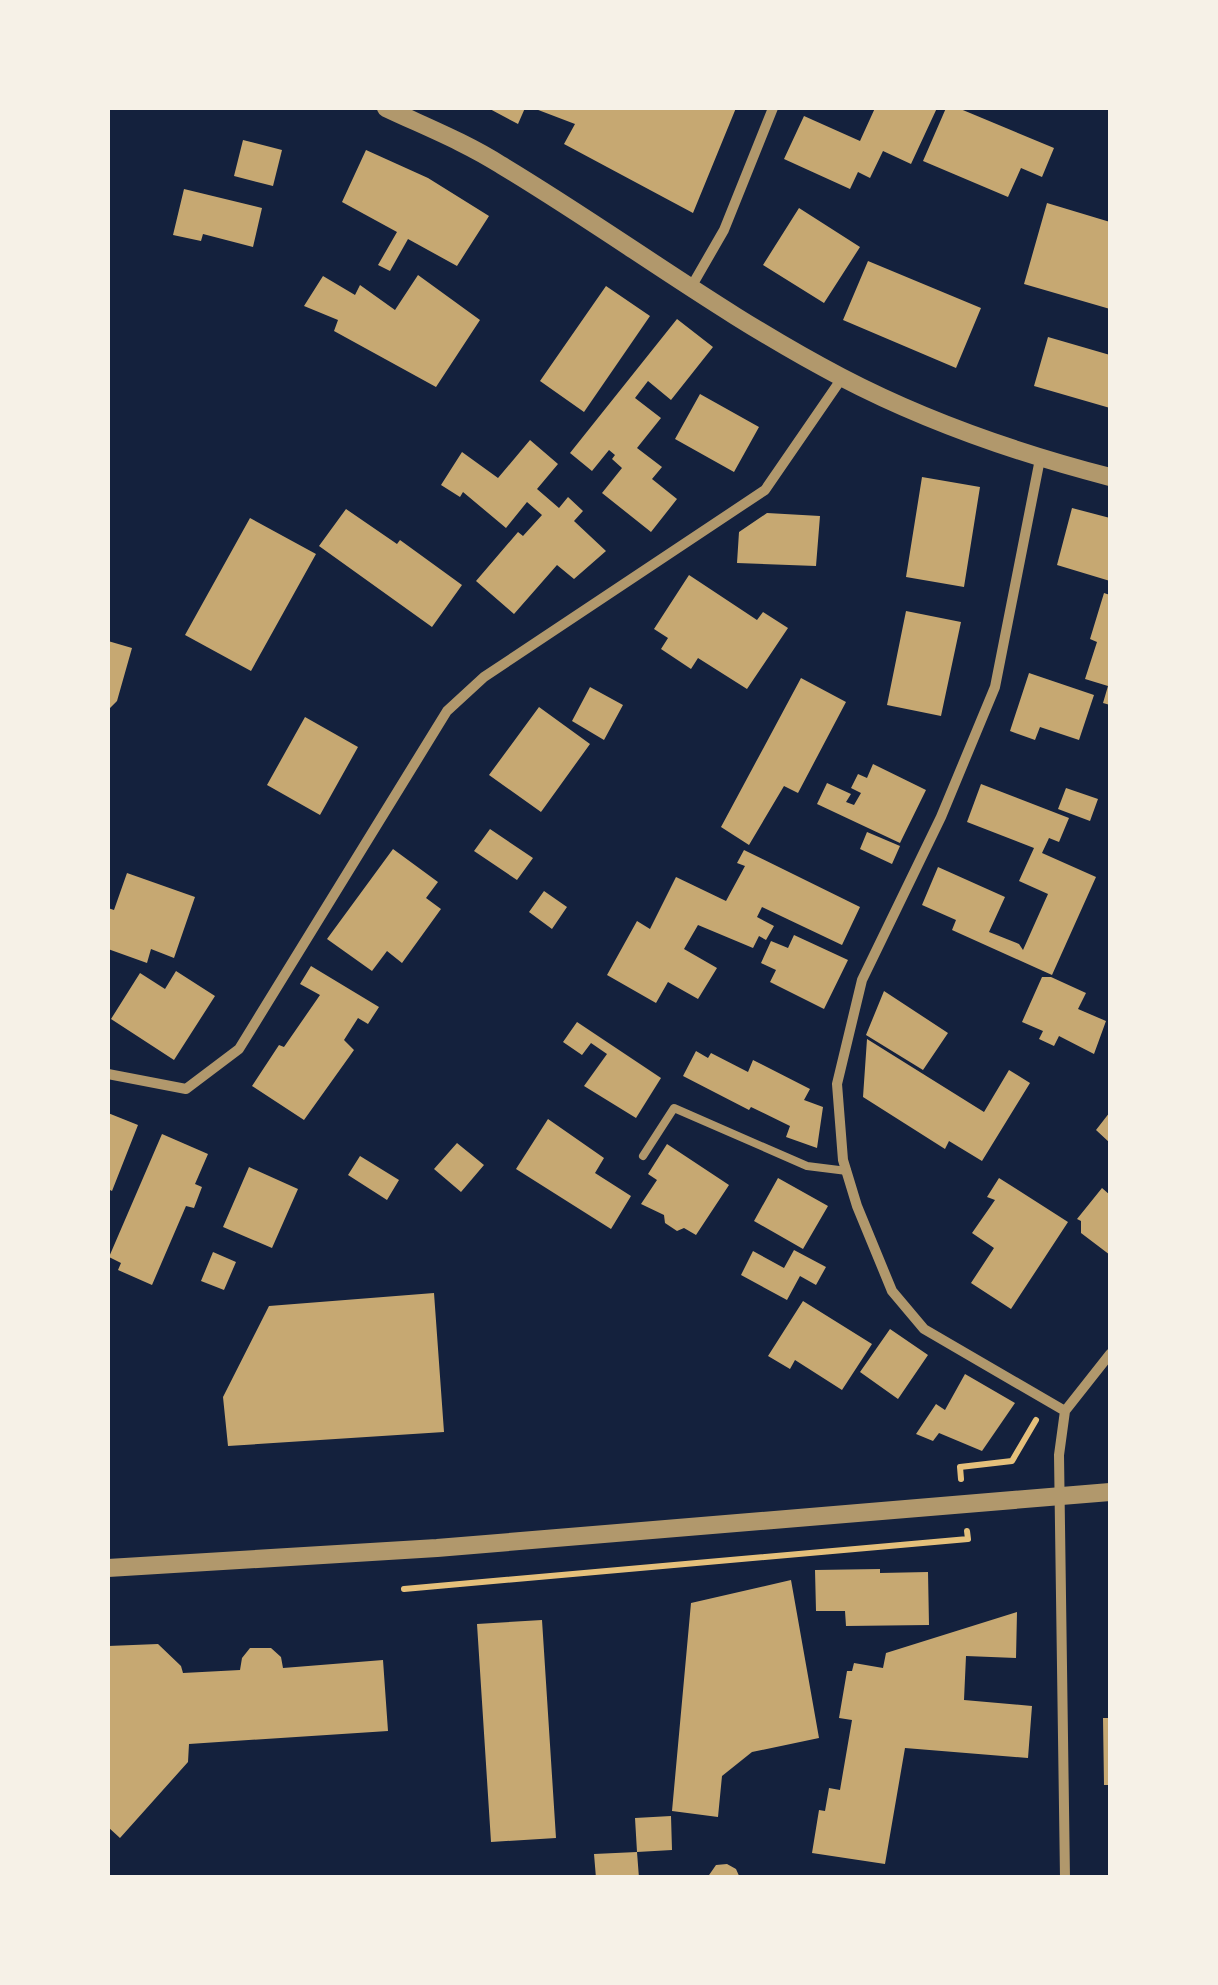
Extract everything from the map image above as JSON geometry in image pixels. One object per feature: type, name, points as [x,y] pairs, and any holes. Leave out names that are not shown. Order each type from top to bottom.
[{"type":"street","points":[[386,108],[498,163],[690,290],[842,378],[957,430],[1040,459],[1110,477]]},
{"type":"street","points":[[690,290],[724,230],[773,108]]},
{"type":"street","points":[[108,1074],[186,1089],[239,1049],[447,711],[484,677],[765,490],[842,378]]},
{"type":"street","points":[[1040,459],[994,687],[942,817],[862,980],[836,1084],[847,1171],[892,1291],[924,1329],[1065,1411]]},
{"type":"street","points":[[1064,1878],[1059,1455],[1065,1411],[1110,1354]]},
{"type":"street","points":[[108,1568],[455,1547],[1110,1492]]},
{"type":"lane","points":[[643,1156],[674,1108],[807,1166],[847,1171]]},
{"type":"building","points":[[488,108],[525,108],[518,124]]},
{"type":"building","points":[[533,108],[736,108],[693,213],[564,144],[575,124]]},
{"type":"building","points":[[875,108],[937,108],[911,164],[883,151],[870,178],[858,172],[850,189],[784,159],[804,116],[860,141]]},
{"type":"building","points":[[946,108],[958,108],[1054,148],[1042,177],[1021,168],[1008,197],[923,161]]},
{"type":"building","points":[[243,140],[282,150],[273,186],[234,176]]},
{"type":"building","points":[[366,150],[428,178],[489,216],[457,266],[408,239],[390,271],[378,265],[397,232],[342,202]]},
{"type":"building","points":[[184,189],[262,208],[253,247],[203,234],[201,241],[173,235]]},
{"type":"building","points":[[1047,203],[1110,222],[1110,309],[1024,284]]},
{"type":"building","points":[[799,208],[860,247],[824,303],[763,265]]},
{"type":"building","points":[[868,261],[981,308],[956,368],[843,320]]},
{"type":"building","points":[[418,275],[480,320],[436,387],[334,331],[338,320],[304,306],[323,276],[355,295],[360,285],[395,310]]},
{"type":"building","points":[[606,286],[650,316],[584,412],[540,381]]},
{"type":"building","points":[[677,319],[713,347],[671,400],[648,381],[635,398],[661,418],[637,448],[662,467],[652,479],[677,499],[651,532],[602,493],[622,468],[612,459],[615,455],[609,450],[592,471],[570,453]]},
{"type":"building","points":[[1048,337],[1110,355],[1110,408],[1034,386]]},
{"type":"building","points":[[700,394],[759,427],[734,472],[675,439]]},
{"type":"building","points":[[530,440],[558,464],[537,489],[559,508],[568,497],[583,511],[574,521],[606,551],[574,579],[557,565],[514,614],[476,581],[518,532],[523,536],[542,515],[527,502],[506,528],[463,492],[460,497],[441,485],[462,452],[498,478]]},
{"type":"building","points":[[922,477],[980,487],[964,587],[906,577]]},
{"type":"building","points":[[1072,508],[1110,518],[1110,581],[1057,565]]},
{"type":"building","points":[[346,509],[397,544],[400,540],[462,585],[432,627],[319,546]]},
{"type":"building","points":[[767,513],[820,516],[816,566],[737,563],[739,532]]},
{"type":"building","points":[[250,518],[316,554],[251,671],[185,635]]},
{"type":"building","points":[[689,575],[757,620],[763,612],[788,628],[747,689],[698,658],[691,669],[661,649],[668,638],[654,629]]},
{"type":"building","points":[[1104,593],[1110,595],[1110,705],[1103,703],[1108,686],[1085,679],[1097,642],[1090,639]]},
{"type":"building","points":[[906,611],[961,622],[941,716],[887,705]]},
{"type":"building","points":[[108,641],[132,648],[117,701],[108,710]]},
{"type":"building","points":[[1029,673],[1094,695],[1079,740],[1040,727],[1035,740],[1010,731]]},
{"type":"building","points":[[801,678],[846,702],[798,793],[784,786],[749,845],[721,827]]},
{"type":"building","points":[[590,687],[623,705],[604,740],[572,721]]},
{"type":"building","points":[[539,707],[590,744],[541,812],[489,775]]},
{"type":"building","points":[[305,717],[358,747],[320,815],[267,785]]},
{"type":"building","points":[[873,764],[926,790],[900,843],[817,804],[827,783],[851,794],[846,802],[854,805],[861,793],[851,788],[858,774],[867,778]]},
{"type":"building","points":[[981,784],[1069,818],[1059,842],[1049,838],[1042,853],[1096,877],[1052,975],[952,930],[956,920],[922,905],[938,867],[1005,897],[989,932],[1019,944],[1023,950],[1048,894],[1019,881],[1034,848],[967,822]]},
{"type":"building","points":[[1066,788],[1098,799],[1090,821],[1058,809]]},
{"type":"building","points":[[490,829],[533,858],[517,880],[474,851]]},
{"type":"building","points":[[867,832],[900,846],[892,864],[860,849]]},
{"type":"building","points":[[393,849],[438,882],[426,898],[441,909],[402,963],[387,951],[372,971],[327,939]]},
{"type":"building","points":[[744,850],[860,907],[842,945],[762,907],[757,917],[774,926],[766,940],[759,936],[753,948],[698,925],[684,949],[717,968],[698,999],[668,982],[656,1003],[607,975],[637,921],[650,929],[676,877],[726,901],[745,866],[737,863]]},
{"type":"building","points":[[127,873],[195,897],[174,958],[151,949],[147,963],[108,949],[108,908],[114,910]]},
{"type":"building","points":[[544,891],[567,907],[552,929],[529,912]]},
{"type":"building","points":[[794,935],[848,960],[824,1009],[770,982],[776,970],[761,963],[771,941],[788,948]]},
{"type":"building","points":[[311,966],[379,1007],[368,1024],[358,1018],[344,1040],[354,1050],[304,1120],[252,1086],[320,995],[300,984]]},
{"type":"building","points":[[176,971],[215,996],[174,1060],[111,1019],[140,973],[165,989]]},
{"type":"building","points":[[1042,977],[1051,977],[1086,993],[1078,1009],[1106,1021],[1094,1054],[1059,1036],[1054,1046],[1039,1039],[1043,1031],[1022,1022]]},
{"type":"building","points":[[884,991],[948,1033],[923,1070],[866,1035]]},
{"type":"building","points":[[577,1022],[661,1078],[636,1118],[584,1086],[607,1054],[591,1043],[582,1055],[563,1042]]},
{"type":"building","points":[[867,1039],[984,1112],[1009,1070],[1030,1083],[982,1161],[949,1141],[945,1149],[863,1097]]},
{"type":"building","points":[[696,1051],[708,1058],[711,1053],[748,1072],[753,1060],[810,1089],[804,1100],[823,1107],[817,1148],[786,1137],[790,1126],[683,1076]]},
{"type":"building","points":[[1110,1112],[1110,1143],[1096,1130]]},
{"type":"building","points":[[108,1113],[138,1125],[112,1191],[108,1189]]},
{"type":"building","points":[[548,1119],[604,1158],[595,1173],[631,1196],[611,1229],[516,1169]]},
{"type":"building","points":[[162,1134],[208,1154],[195,1184],[202,1187],[194,1208],[186,1206],[152,1285],[118,1270],[121,1263],[109,1257]]},
{"type":"building","points":[[457,1143],[484,1165],[461,1192],[434,1169]]},
{"type":"building","points":[[667,1144],[729,1185],[696,1235],[684,1228],[677,1231],[665,1223],[664,1215],[641,1204],[657,1180],[648,1174]]},
{"type":"building","points":[[360,1156],[399,1180],[387,1200],[348,1175]]},
{"type":"building","points":[[249,1167],[298,1189],[272,1248],[223,1227]]},
{"type":"building","points":[[778,1178],[828,1206],[803,1249],[754,1221]]},
{"type":"building","points":[[999,1178],[1068,1222],[1011,1309],[971,1283],[994,1248],[972,1233],[995,1200],[987,1197]]},
{"type":"building","points":[[1102,1188],[1110,1195],[1110,1255],[1081,1233],[1081,1221],[1077,1219]]},
{"type":"building","points":[[794,1250],[826,1267],[816,1285],[800,1276],[787,1300],[741,1275],[753,1251],[784,1268]]},
{"type":"building","points":[[213,1252],[236,1262],[224,1290],[201,1281]]},
{"type":"building","points":[[434,1293],[444,1432],[228,1446],[223,1397],[269,1306]]},
{"type":"building","points":[[803,1301],[872,1344],[842,1390],[795,1360],[790,1369],[768,1356]]},
{"type":"building","points":[[890,1329],[928,1355],[898,1399],[860,1372]]},
{"type":"building","points":[[965,1374],[1015,1403],[982,1451],[939,1433],[933,1441],[916,1434],[936,1404],[945,1410]]},
{"type":"building","points":[[880,1569],[880,1573],[928,1572],[929,1625],[846,1626],[845,1611],[816,1611],[815,1570]]},
{"type":"building","points":[[791,1580],[819,1738],[752,1752],[722,1776],[718,1817],[672,1811],[691,1603]]},
{"type":"building","points":[[1017,1612],[1016,1658],[966,1656],[964,1700],[1032,1706],[1028,1758],[905,1748],[885,1864],[812,1853],[819,1810],[825,1811],[829,1788],[840,1790],[852,1720],[839,1718],[847,1671],[852,1671],[854,1663],[883,1668],[886,1653]]},
{"type":"building","points":[[542,1620],[556,1838],[491,1842],[477,1624]]},
{"type":"building","points":[[158,1644],[181,1666],[183,1673],[240,1670],[242,1658],[250,1648],[271,1648],[281,1657],[283,1668],[383,1660],[388,1731],[189,1744],[188,1762],[120,1838],[108,1827],[108,1646]]},
{"type":"building","points":[[1103,1718],[1110,1718],[1110,1785],[1104,1785]]},
{"type":"building","points":[[671,1816],[672,1850],[637,1852],[635,1818]]},
{"type":"building","points":[[637,1852],[639,1878],[596,1878],[594,1854]]},
{"type":"building","points":[[727,1864],[736,1869],[740,1878],[707,1878],[716,1865]]}]
